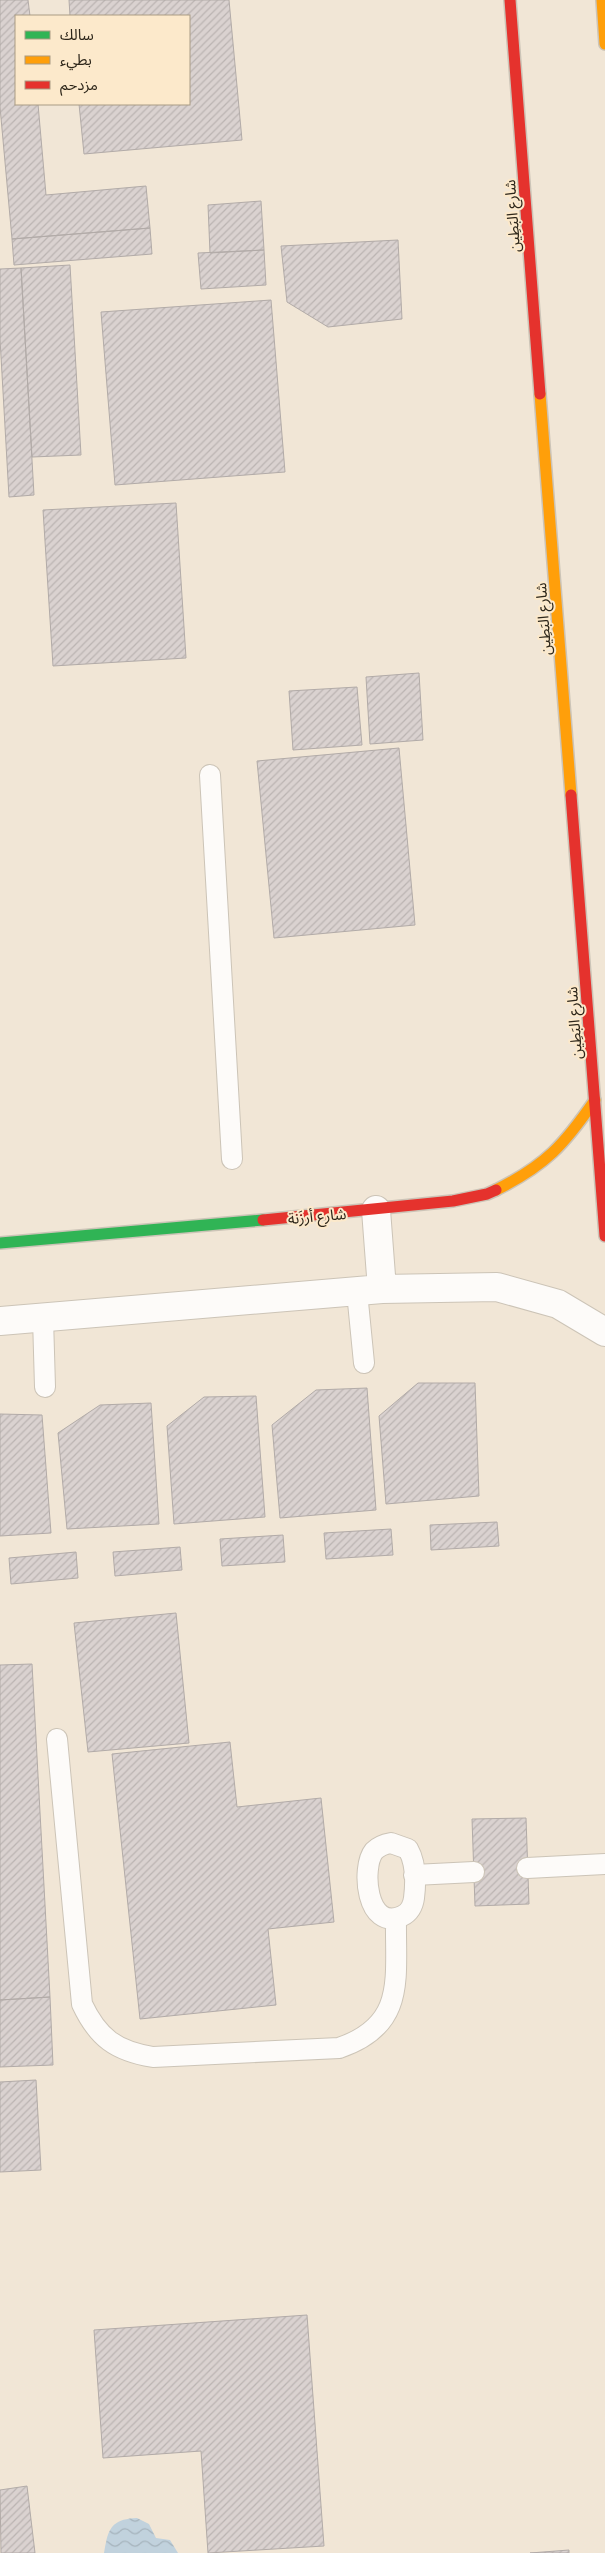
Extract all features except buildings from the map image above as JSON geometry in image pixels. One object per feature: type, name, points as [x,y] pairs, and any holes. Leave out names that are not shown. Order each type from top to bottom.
[{"type":"main road","name":"شارع البَطِين","points":[[510,0],[605,1236]]},
{"type":"main road","points":[[602,0],[605,44]]},
{"type":"main road","name":"شارع أرزَنة","points":[[0,1243],[376,1210],[453,1201],[487,1194],[520,1178],[550,1157],[574,1130],[595,1100]]},
{"type":"street","points":[[370,1290],[376,1210]]},
{"type":"street","points":[[0,1321],[370,1290],[498,1287],[558,1304],[605,1332]]},
{"type":"lane","points":[[210,775],[232,1159]]},
{"type":"lane","points":[[364,1364],[370,1290]]},
{"type":"lane","points":[[43,1318],[45,1388]]},
{"type":"lane","points":[[57,1739],[82,2004],[90,2022],[102,2036],[117,2047],[134,2054],[153,2057],[339,2048],[355,2043],[370,2034],[382,2022],[391,2008],[394,1993],[396,1918]]},
{"type":"lane","points":[[383,1844],[400,1845],[408,1849],[412,1857],[414,1875],[414,1899],[411,1908],[404,1916],[386,1918],[378,1914],[372,1907],[369,1898],[370,1857],[375,1850],[383,1844]]},
{"type":"lane","points":[[527,1868],[605,1864]]},
{"type":"lane","points":[[414,1875],[474,1872]]},
{"type":"water","points":[[137,2518],[149,2524],[156,2538],[170,2540],[178,2553],[104,2553],[107,2538],[112,2527],[121,2521]]},
{"type":"traffic: fast","points":[[0,1243],[263,1220]]},
{"type":"traffic: slow","points":[[602,0],[605,44]]},
{"type":"traffic: slow","points":[[540,394],[571,795]]},
{"type":"traffic: slow","points":[[496,1190],[528,1172],[553,1152],[573,1130],[595,1100]]},
{"type":"traffic: jam","points":[[510,0],[540,394]]},
{"type":"traffic: jam","points":[[571,795],[605,1236]]},
{"type":"traffic: jam","points":[[263,1220],[453,1201],[487,1194],[496,1190]]}]
